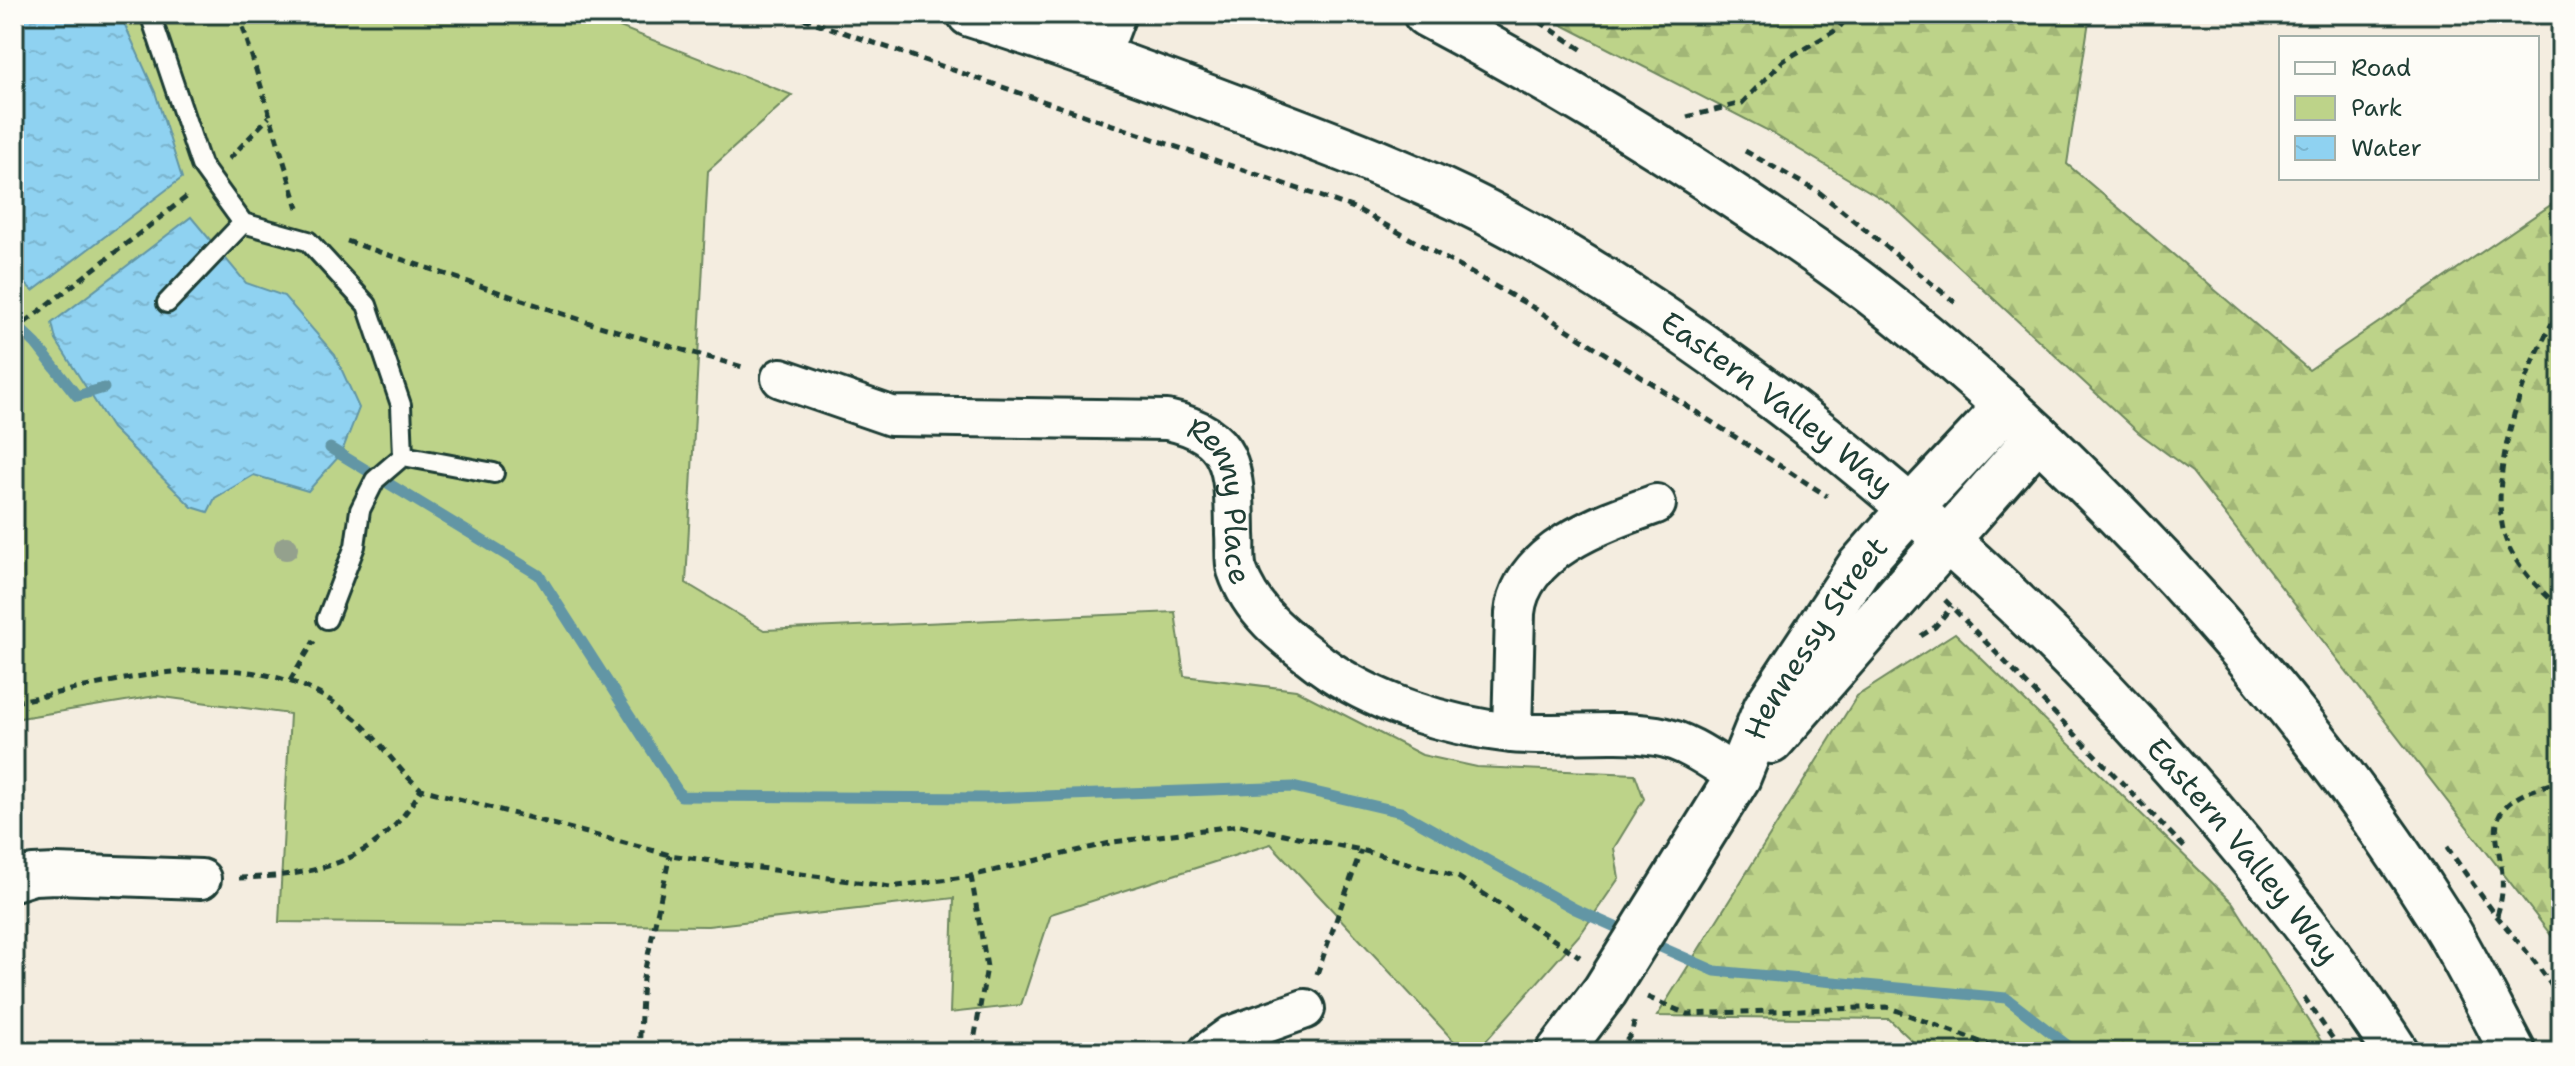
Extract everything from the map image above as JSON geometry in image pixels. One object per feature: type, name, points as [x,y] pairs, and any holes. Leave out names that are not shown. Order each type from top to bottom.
[{"type":"main road","name":"Eastern Valley Way","points":[[970,14],[1076,38],[1395,169],[1487,212],[1664,318],[1840,448],[1949,540],[2042,628],[2133,720],[2206,803],[2295,910],[2368,1007],[2396,1052]]},
{"type":"main road","points":[[1076,38],[1113,14]]},
{"type":"main road","points":[[1426,14],[1504,55],[1653,142],[1821,256],[1927,337],[2007,406],[2132,528],[2224,628],[2310,732],[2444,924],[2513,1052]]},
{"type":"main road","name":"Hennessy Street","points":[[1738,777],[1766,708],[1859,567],[2007,406]]},
{"type":"main road","name":"Hennessy Street","points":[[1559,1052],[1614,975],[1738,777],[2038,436]]},
{"type":"street","name":"Renny Place","points":[[781,378],[891,416],[1167,420],[1194,426],[1218,445],[1229,462],[1234,481],[1236,567],[1248,596],[1267,621],[1323,666],[1384,700],[1447,723],[1512,733],[1658,736],[1687,745],[1738,777]]},
{"type":"street","points":[[1512,733],[1516,597],[1525,581],[1558,549],[1584,533],[1604,522],[1656,504]]},
{"type":"street","points":[[14,881],[33,875],[56,874],[201,879]]},
{"type":"street","points":[[1208,1052],[1230,1036],[1305,1009]]},
{"type":"lane","points":[[150,14],[201,165],[243,223],[308,241],[367,305],[401,405],[403,456]]},
{"type":"lane","points":[[167,303],[243,223]]},
{"type":"lane","points":[[403,456],[494,473]]},
{"type":"lane","points":[[327,619],[355,546],[360,510],[375,480],[403,456]]},
{"type":"path","points":[[239,14],[308,241],[342,239],[596,325],[781,378]]},
{"type":"path","points":[[790,14],[1357,209],[1534,308],[1832,500]]},
{"type":"path","points":[[1686,117],[1742,103],[1783,61],[1838,29],[1850,14]]},
{"type":"path","points":[[14,331],[211,178],[270,117]]},
{"type":"path","points":[[2561,309],[2550,326],[2515,404],[2505,451],[2501,499],[2505,537],[2510,547],[2542,593],[2561,608]]},
{"type":"path","points":[[1952,606],[2188,851]]},
{"type":"path","points":[[290,681],[327,619]]},
{"type":"path","points":[[14,702],[180,670],[235,669],[290,681],[327,699],[359,723],[405,777],[421,789],[670,855],[891,887],[971,876],[1114,842],[1240,825],[1361,850],[1458,877],[1641,995],[1687,1014],[1887,1007],[2007,1052]]},
{"type":"path","points":[[2561,781],[2529,789],[2515,798],[2497,819],[2495,837],[2502,869],[2502,901],[2497,916],[2541,969],[2561,1001]]},
{"type":"path","points":[[201,879],[273,877],[317,870],[350,859],[388,833],[403,818],[421,789]]},
{"type":"path","points":[[1305,1009],[1361,850]]},
{"type":"path","points":[[639,1052],[643,978],[670,855]]},
{"type":"path","points":[[971,876],[987,967],[972,1052]]},
{"type":"path","points":[[2301,992],[2342,1052]]},
{"type":"green space","points":[[14,14],[587,14],[792,95],[708,171],[686,583],[764,630],[1175,612],[1184,676],[1296,690],[1422,755],[1477,767],[1635,774],[1644,799],[1614,848],[1619,878],[1582,932],[1476,1052],[1464,1052],[1271,844],[1051,914],[1021,1005],[950,1013],[954,898],[708,926],[279,922],[290,714],[156,696],[14,719]]},
{"type":"green space","points":[[1541,14],[2090,14],[2067,164],[2309,370],[2561,198],[2561,948],[2192,472],[2139,433],[1892,205],[1765,129]]},
{"type":"green space","points":[[1955,633],[2233,903],[2328,1052],[1924,1052],[1889,1019],[1657,1016],[1857,696]]},
{"type":"water","points":[[14,14],[120,14],[155,92],[182,178],[33,291],[14,273]]},
{"type":"water","points":[[191,217],[246,283],[284,296],[335,355],[359,408],[341,454],[308,491],[254,475],[215,498],[208,512],[192,507],[112,428],[56,340],[52,323]]},
{"type":"waterway","points":[[14,323],[36,344],[77,396],[104,388]]},
{"type":"waterway","points":[[330,448],[539,575],[681,796],[988,798],[1293,787],[1401,812],[1575,909],[1631,934]]},
{"type":"waterway","points":[[1647,941],[1715,971],[2006,998],[2076,1052]]}]
